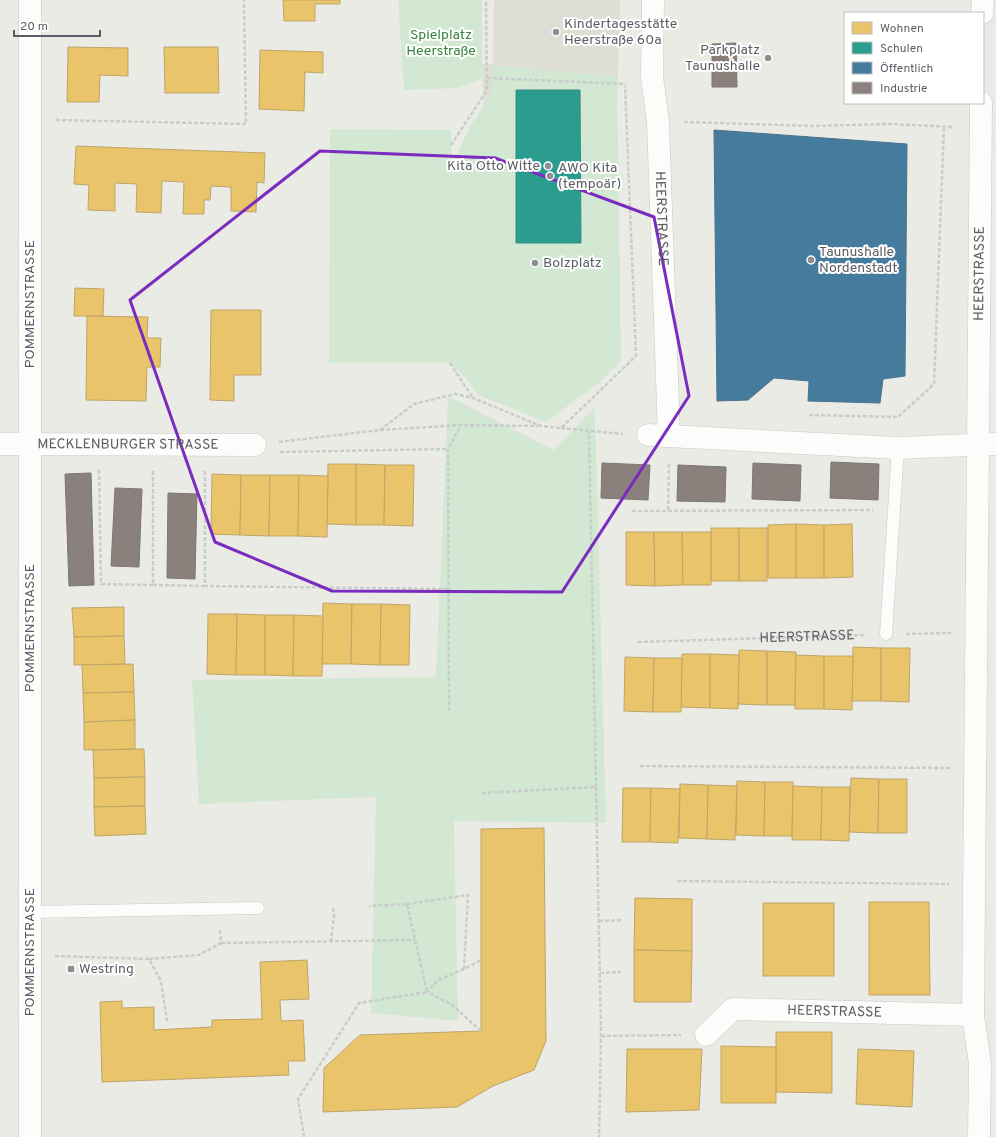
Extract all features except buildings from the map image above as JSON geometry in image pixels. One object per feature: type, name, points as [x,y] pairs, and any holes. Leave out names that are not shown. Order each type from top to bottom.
[{"type":"street","name":"POMMERNSTRASSE","points":[[30,0],[30,1137]]},
{"type":"street","name":"HEERSTRASSE","points":[[653,0],[652,77],[658,122],[669,436]]},
{"type":"street","points":[[982,12],[983,0]]},
{"type":"street","name":"HEERSTRASSE","points":[[979,1137],[980,1064],[973,1015],[976,632],[986,444],[981,104]]},
{"type":"street","points":[[648,435],[898,448],[986,444]]},
{"type":"street","name":"MECKLENBURGER STRASSE","points":[[0,444],[30,442],[255,445]]},
{"type":"street","name":"HEERSTRASSE","points":[[706,1035],[733,1009],[973,1015]]},
{"type":"lane","points":[[886,634],[898,448]]},
{"type":"lane","points":[[30,912],[258,908]]},
{"type":"path","points":[[30,120],[246,124],[244,0]]},
{"type":"path","points":[[451,144],[487,90],[486,0]]},
{"type":"path","points":[[487,78],[625,84],[636,356],[561,428]]},
{"type":"path","points":[[658,122],[813,126],[890,124],[944,127],[981,127]]},
{"type":"path","points":[[804,415],[898,417],[934,384],[944,127]]},
{"type":"path","points":[[450,363],[473,398]]},
{"type":"path","points":[[380,430],[414,404],[455,394],[473,398],[540,426]]},
{"type":"path","points":[[449,711],[448,449],[461,425]]},
{"type":"path","points":[[255,445],[380,430],[461,425],[540,426],[589,432],[648,435]]},
{"type":"path","points":[[589,432],[601,1036],[599,1137]]},
{"type":"path","points":[[668,510],[669,436]]},
{"type":"path","points":[[98,443],[101,584],[448,589]]},
{"type":"path","points":[[153,444],[153,585]]},
{"type":"path","points":[[205,445],[205,586]]},
{"type":"path","points":[[255,445],[275,452],[448,449]]},
{"type":"path","points":[[632,511],[895,510]]},
{"type":"path","name":"HEERSTRASSE","points":[[638,642],[976,632]]},
{"type":"path","points":[[640,766],[975,768]]},
{"type":"path","points":[[482,793],[596,787]]},
{"type":"path","points":[[677,881],[974,884]]},
{"type":"path","points":[[369,906],[407,904],[468,895],[464,970]]},
{"type":"path","points":[[407,904],[427,992]]},
{"type":"path","points":[[331,942],[334,917],[333,906]]},
{"type":"path","points":[[219,908],[221,943]]},
{"type":"path","points":[[599,921],[621,920]]},
{"type":"path","points":[[30,955],[149,959],[199,954],[221,943],[415,940]]},
{"type":"path","points":[[149,959],[161,981],[167,1021]]},
{"type":"path","points":[[427,992],[438,980],[464,970],[481,960]]},
{"type":"path","points":[[600,973],[621,972]]},
{"type":"path","points":[[304,1137],[298,1100],[359,1003],[427,992],[451,1004],[481,1031]]},
{"type":"path","points":[[601,1036],[706,1035]]},
{"type":"highlighted area","points":[[320,151],[495,158],[654,217],[689,396],[562,592],[332,591],[215,542],[130,300]]},
{"type":"shaded area","name":"AWO Kita (tempoär)","points":[[494,0],[620,0],[613,254],[489,258],[482,64],[493,64]]},
{"type":"green space","name":"Spielplatz Heerstraße","points":[[398,0],[482,0],[482,79],[458,88],[404,90]]},
{"type":"green space","name":"Bolzplatz","points":[[493,65],[617,77],[621,361],[600,382],[546,422],[478,395],[466,378],[450,363],[329,363],[330,129],[451,130],[452,164],[471,125],[493,93]]},
{"type":"green space","points":[[448,396],[554,450],[595,407],[606,823],[454,821],[458,1021],[371,1013],[376,797],[199,804],[192,680],[436,677]]},
{"type":"place","name":"Kindertagesstätte Heerstraße 60a","points":[[556,32]]},
{"type":"place","name":"Parkplatz Taunushalle","points":[[768,58]]},
{"type":"place","name":"Kita Otto Witte","points":[[548,166]]},
{"type":"place","name":"AWO Kita (tempoär)","points":[[550,176]]},
{"type":"place","name":"Taunushalle Nordenstadt","points":[[811,260]]},
{"type":"place","name":"Bolzplatz","points":[[535,263]]},
{"type":"place","name":"Westring","points":[[71,969]]}]
